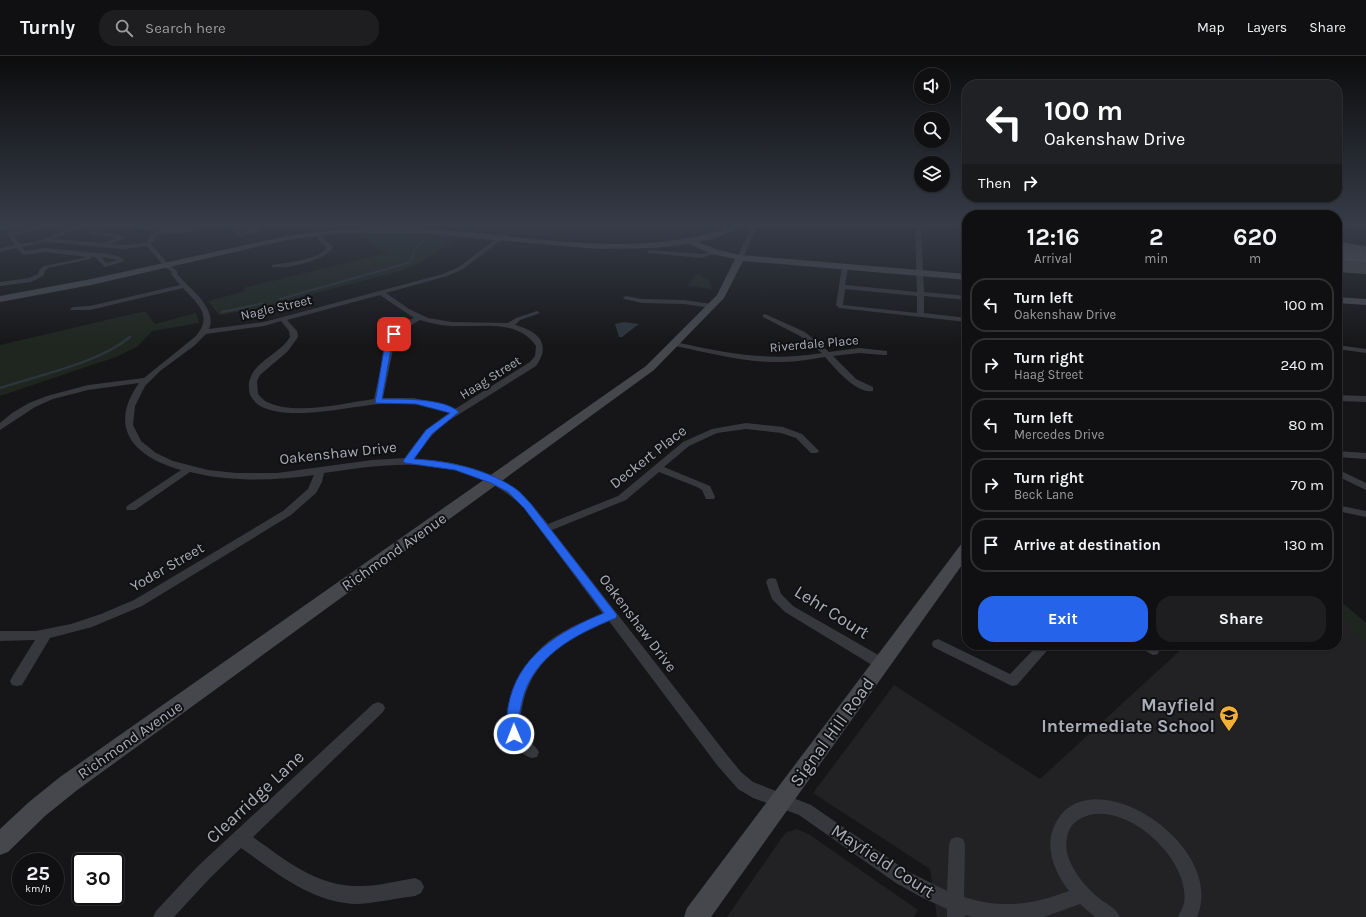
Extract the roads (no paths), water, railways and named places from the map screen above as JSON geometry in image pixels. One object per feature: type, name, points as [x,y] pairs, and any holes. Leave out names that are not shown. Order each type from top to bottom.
[{"type":"main road","points":[[0,296],[152,266]]},
{"type":"main road","points":[[0,299],[70,287],[152,266]]},
{"type":"main road","name":"Richmond Avenue","points":[[0,844],[37,809],[68,784],[494,481],[650,368],[726,290],[736,266]]},
{"type":"main road","points":[[835,266],[962,277]]},
{"type":"main road","points":[[1342,300],[1366,302]]},
{"type":"main road","name":"Signal Hill Road","points":[[696,917],[962,554]]},
{"type":"street","points":[[0,284],[34,279],[41,275],[42,270],[50,266]]},
{"type":"street","points":[[165,266],[169,273],[174,274],[207,316],[207,323],[203,332]]},
{"type":"street","name":"Nagle Street","points":[[203,332],[236,329],[283,319],[454,272],[462,266]]},
{"type":"street","points":[[920,315],[921,266]]},
{"type":"street","points":[[845,267],[839,305],[841,307],[962,319]]},
{"type":"street","points":[[73,309],[86,308],[184,286]]},
{"type":"street","points":[[842,287],[962,298]]},
{"type":"street","name":"Haag Street","points":[[382,292],[407,312],[419,318],[441,323],[509,326],[525,331],[535,338],[540,351],[537,360],[526,369],[455,412],[429,432],[408,461]]},
{"type":"street","points":[[626,298],[642,301],[684,302],[712,306]]},
{"type":"street","points":[[509,326],[518,319],[537,313]]},
{"type":"street","points":[[765,316],[807,336],[828,355],[851,381],[870,389]]},
{"type":"street","points":[[378,401],[390,339],[405,325],[419,318]]},
{"type":"street","points":[[283,319],[293,332],[294,337],[287,347],[254,378],[252,390],[256,398],[277,408],[304,411],[378,401],[416,401],[455,412]]},
{"type":"street","name":"Oakenshaw Drive","points":[[203,332],[193,344],[146,380],[130,405],[128,422],[131,433],[139,445],[153,456],[188,469],[210,473],[251,477],[290,475],[362,464],[408,461],[457,467],[506,486],[519,496],[546,529],[736,778],[752,790],[782,800]]},
{"type":"street","name":"Riverdale Place","points":[[675,344],[735,356],[763,359],[788,360],[867,351],[884,353]]},
{"type":"street","points":[[1342,348],[1366,351]]},
{"type":"street","points":[[0,427],[21,412],[60,395],[102,384],[146,380]]},
{"type":"street","points":[[1342,398],[1366,399]]},
{"type":"street","name":"Deckert Place","points":[[546,529],[611,504],[630,493],[671,456],[693,439],[715,431],[734,427],[760,427],[783,430],[799,436],[814,451]]},
{"type":"street","points":[[1342,454],[1366,456]]},
{"type":"street","points":[[658,468],[701,485],[706,488],[710,497]]},
{"type":"street","points":[[131,508],[188,469]]},
{"type":"street","name":"Yoder Street","points":[[0,636],[46,634],[70,630],[106,617],[157,592],[287,513],[312,491],[317,482],[320,471]]},
{"type":"street","points":[[1342,475],[1366,487]]},
{"type":"street","points":[[1342,509],[1366,514]]},
{"type":"street","name":"Lehr Court","points":[[772,582],[776,596],[789,609],[882,664]]},
{"type":"street","points":[[532,752],[519,742],[514,734],[512,725],[516,701],[525,677],[543,654],[564,637],[582,627],[612,615]]},
{"type":"street","points":[[17,681],[46,634]]},
{"type":"street","points":[[938,644],[1012,681],[1041,650]]},
{"type":"street","name":"Clearridge Lane","points":[[162,917],[204,872],[378,708]]},
{"type":"street","name":"Mayfield Court","points":[[782,800],[807,812],[916,885],[938,897],[955,910],[1010,914],[1030,912],[1082,895]]},
{"type":"street","points":[[1111,917],[1098,909],[1082,895],[1069,878],[1061,860],[1058,845],[1060,830],[1065,820],[1079,810],[1098,807],[1114,809],[1128,813],[1154,828],[1182,858],[1190,876],[1194,891],[1192,906],[1187,917]]},
{"type":"street","points":[[240,838],[306,882],[325,890],[356,895],[414,886]]},
{"type":"street","points":[[955,910],[957,845]]},
{"type":"waterway","points":[[280,299],[397,266]]},
{"type":"waterway","points":[[237,309],[263,303]]},
{"type":"waterway","points":[[237,309],[242,308]]},
{"type":"waterway","points":[[222,312],[237,309]]},
{"type":"waterway","points":[[0,388],[86,361],[117,346],[130,337]]},
{"type":"place","name":"Mayfield Intermediate School","points":[[1229,732]]}]
